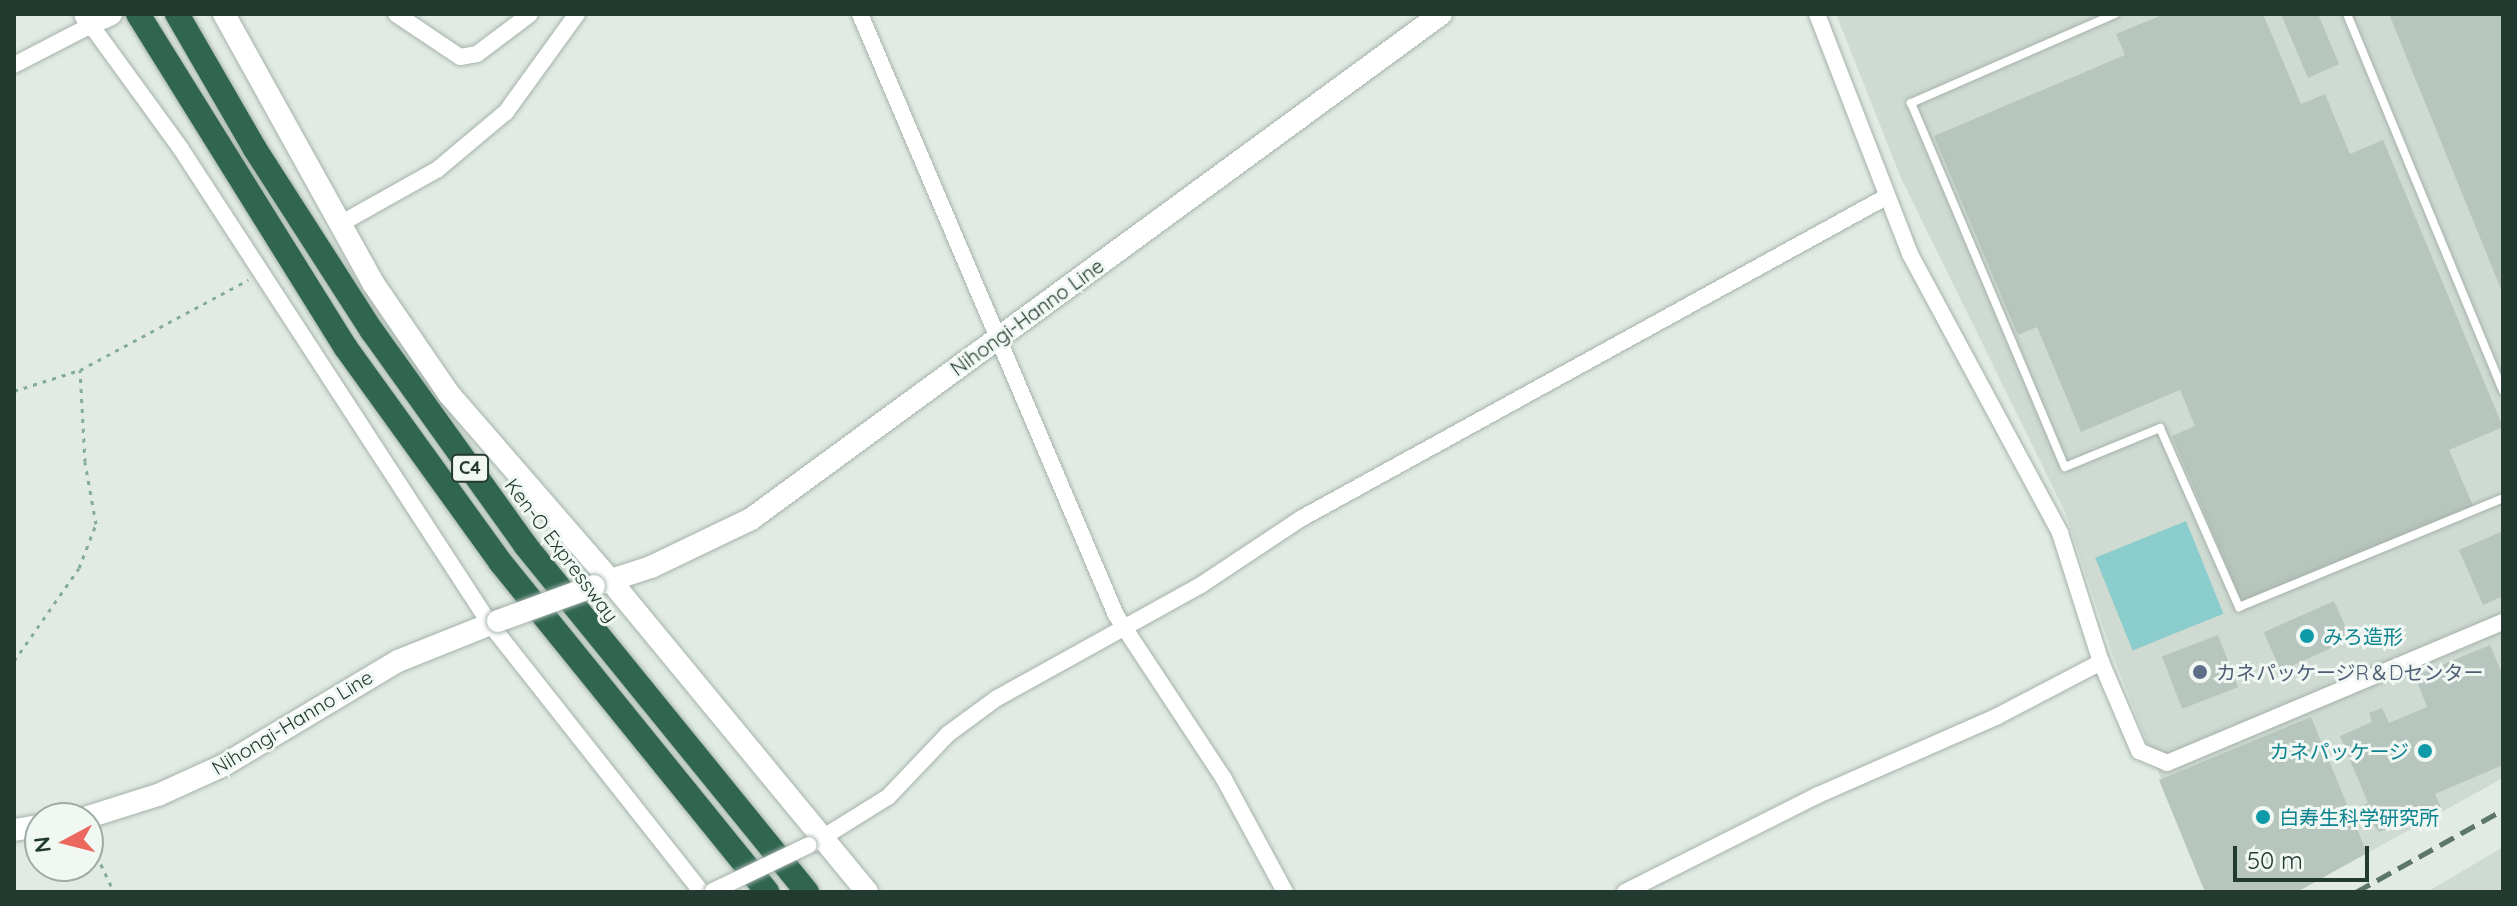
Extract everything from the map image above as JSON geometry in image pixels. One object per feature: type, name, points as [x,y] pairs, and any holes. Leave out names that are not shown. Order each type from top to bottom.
[{"type":"highway","name":"C4","points":[[138,14],[227,165],[355,361],[501,563],[767,892]]},
{"type":"highway","name":"Ken-O Expressway","points":[[177,14],[255,149],[381,343],[525,545],[807,892]]},
{"type":"main road","points":[[224,14],[340,224],[449,394],[815,842],[867,892]]},
{"type":"main road","name":"Nihongi-Hanno Line","points":[[104,812],[158,795],[224,765],[398,661],[494,622],[651,567],[751,519],[995,337],[1441,14]]},
{"type":"street","points":[[396,14],[460,57],[477,54],[530,14]]},
{"type":"street","points":[[860,14],[995,337],[1124,626],[1224,779],[1285,892]]},
{"type":"street","points":[[1817,14],[1886,197],[1954,341],[2060,533],[2101,662],[2139,751],[2167,763],[2503,622]]},
{"type":"street","points":[[340,224],[438,169],[506,112],[571,15]]},
{"type":"street","points":[[14,65],[98,18],[259,274],[494,622],[708,892],[815,842],[888,797],[971,715],[1201,585],[1302,518],[1886,197]]},
{"type":"street","points":[[1625,892],[1818,795],[1996,717],[2101,662]]},
{"type":"lane","points":[[2115,14],[1911,103],[2065,467],[2160,428],[2239,607],[2503,498]]},
{"type":"lane","points":[[2347,14],[2503,391]]},
{"type":"path","points":[[14,391],[80,370],[259,274]]},
{"type":"path","points":[[14,661],[79,568],[96,524],[85,462],[80,370]]},
{"type":"path","points":[[104,871],[114,892]]},
{"type":"shaded area","points":[[1836,14],[2503,14],[2503,778],[2297,892],[2205,892],[2112,653],[2065,512],[1901,178]]},
{"type":"shaded area","points":[[2503,847],[2503,892],[2427,892]]},
{"type":"water","points":[[2186,521],[2223,614],[2133,650],[2095,558]]},
{"type":"building","points":[[2165,14],[2263,14],[2301,104],[2325,94],[2350,154],[2383,140],[2503,427],[2449,450],[2474,508],[2243,605],[2172,436],[2195,426],[2180,390],[2081,432],[2037,327],[2018,335],[1934,136],[2125,55],[2116,34]]},
{"type":"building","points":[[2281,14],[2318,14],[2339,64],[2308,78]]},
{"type":"building","points":[[2389,14],[2503,14],[2503,294]]},
{"type":"building","points":[[2503,531],[2503,596],[2483,605],[2459,550]]},
{"type":"building","name":"みろ造形","points":[[2334,601],[2351,639],[2281,671],[2264,632]]},
{"type":"building","name":"カネパッケージR＆Dセンター","points":[[2218,635],[2238,687],[2182,709],[2162,657]]},
{"type":"building","name":"カネパッケージ","points":[[2490,645],[2503,676],[2503,765],[2435,794],[2441,807],[2379,832],[2360,806],[2368,803],[2340,736],[2372,722],[2369,713],[2382,708],[2389,723],[2427,707],[2415,676]]},
{"type":"building","name":"白寿生科学研究所","points":[[2311,717],[2367,853],[2297,892],[2205,892],[2159,780]]},
{"type":"railway","points":[[2356,892],[2503,810]]},
{"type":"place","name":"みろ造形","points":[[2307,636]]},
{"type":"place","name":"カネパッケージR＆Dセンター","points":[[2200,672]]},
{"type":"place","name":"カネパッケージ","points":[[2425,751]]},
{"type":"place","name":"白寿生科学研究所","points":[[2263,817]]}]
